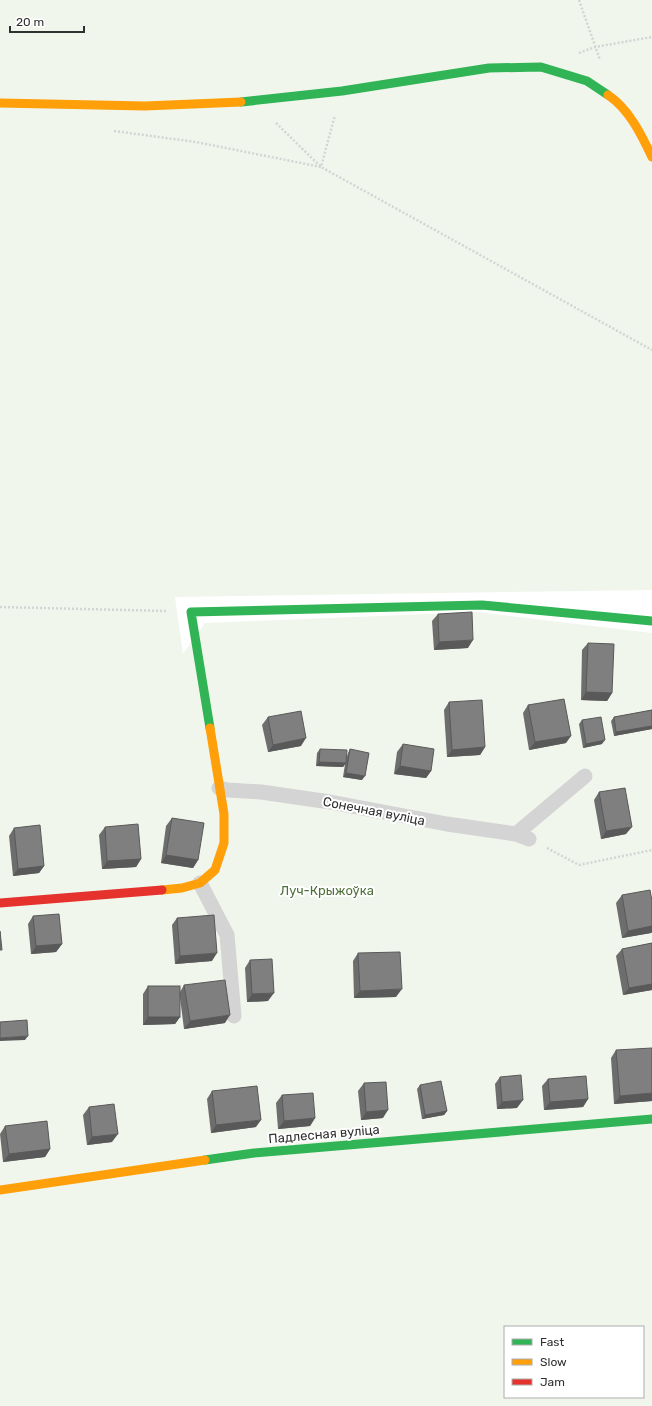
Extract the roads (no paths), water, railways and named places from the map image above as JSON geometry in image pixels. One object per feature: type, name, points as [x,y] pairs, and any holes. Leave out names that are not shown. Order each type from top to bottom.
[{"type":"street","points":[[0,103],[145,106],[253,101],[342,91],[489,68],[541,67],[588,81],[617,101],[640,131],[652,157]]},
{"type":"street","points":[[0,903],[182,888],[200,883],[215,870],[224,843],[224,814],[191,612],[482,605],[610,618],[652,620]]},
{"type":"street","name":"Падлесная вуліца","points":[[0,1190],[254,1153],[652,1119]]},
{"type":"lane","name":"Сонечная вуліца","points":[[219,788],[261,792],[322,801],[447,824],[523,836],[585,776]]},
{"type":"lane","points":[[200,883],[227,935],[234,1016]]},
{"type":"park label","name":"Луч-Крыжоўка","points":[[327,890]]}]
